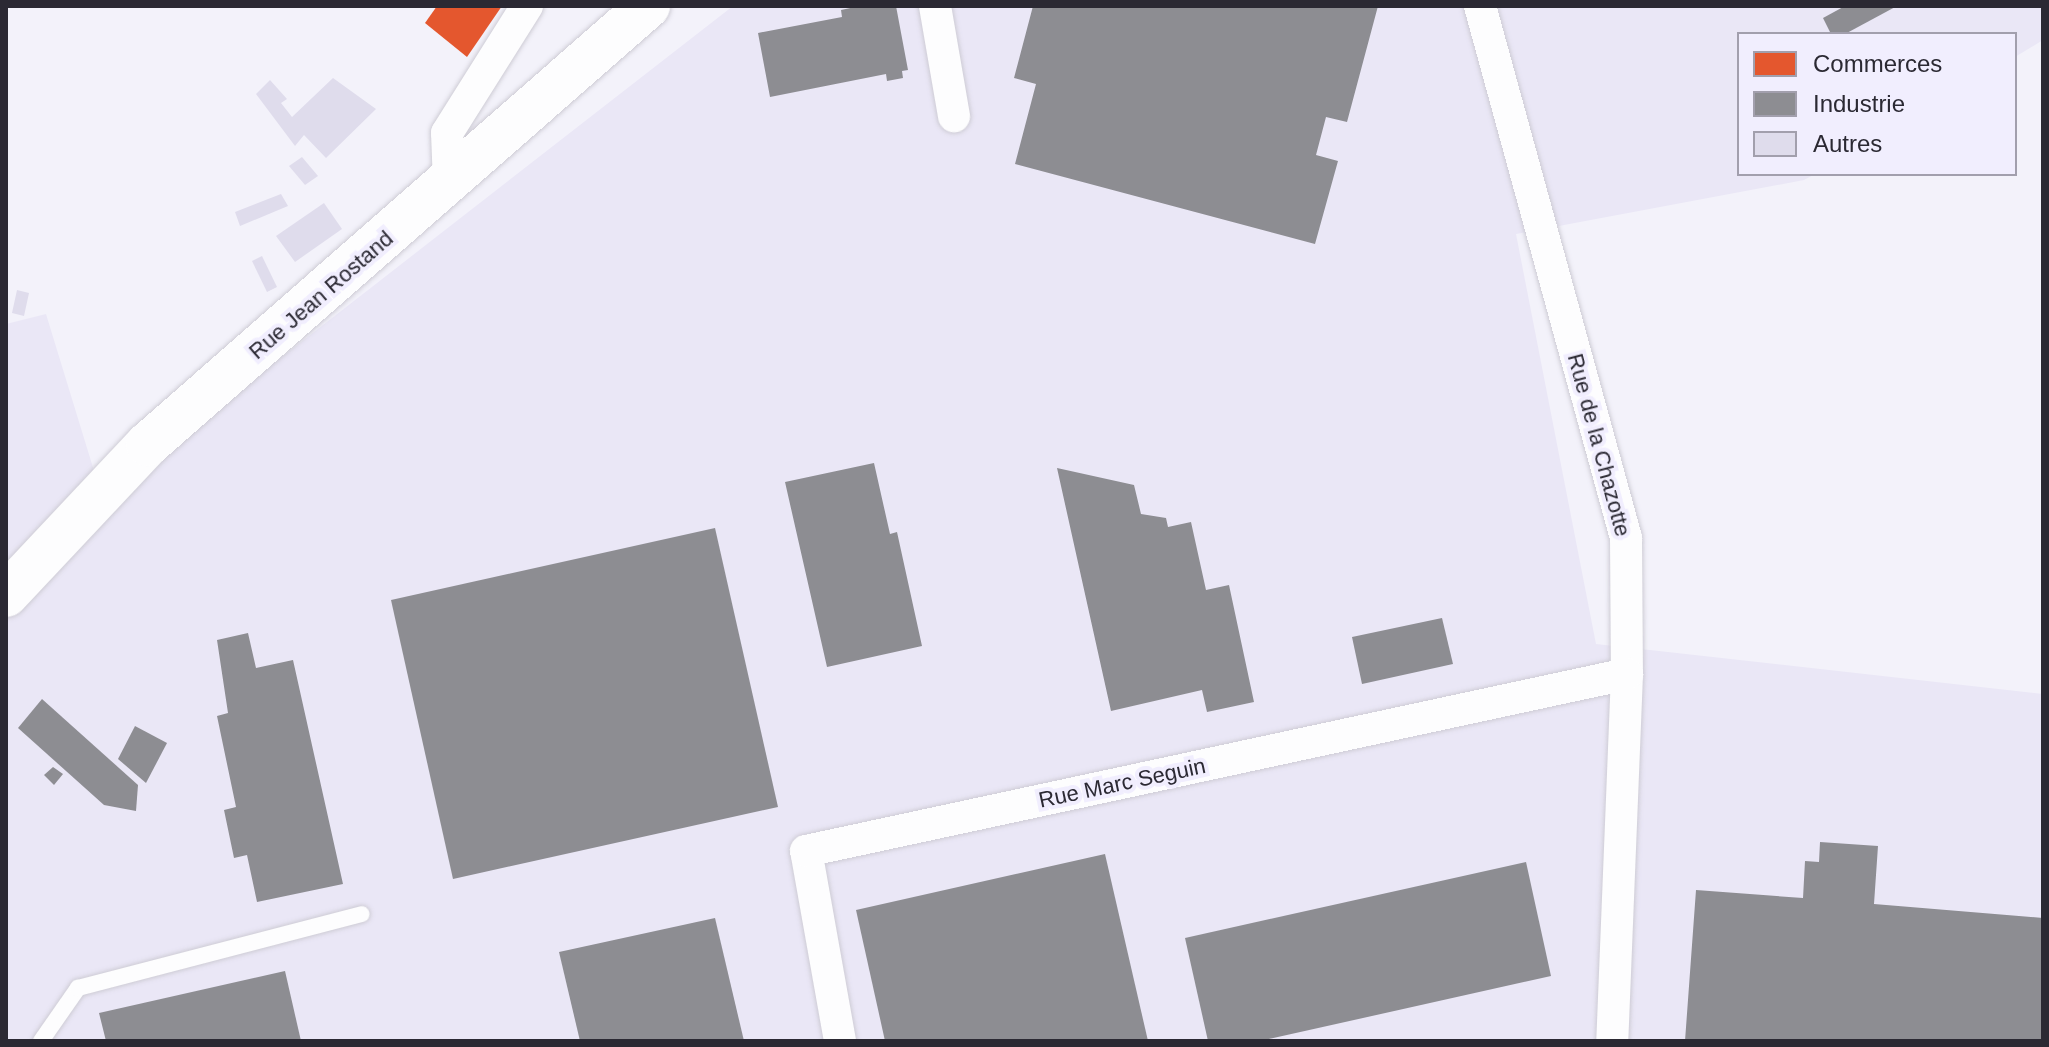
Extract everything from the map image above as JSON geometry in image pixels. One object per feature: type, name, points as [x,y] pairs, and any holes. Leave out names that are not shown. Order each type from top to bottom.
[{"type":"main road","name":"Rue Jean Rostand","points":[[6,595],[148,444],[449,184],[648,6]]},
{"type":"street","points":[[449,184],[447,133],[527,6]]},
{"type":"street","points":[[935,6],[954,116]]},
{"type":"street","name":"Rue de la Chazotte","points":[[1480,6],[1626,538],[1627,674],[1612,1041]]},
{"type":"street","name":"Rue Marc Seguin","points":[[840,1041],[806,851],[1627,674]]},
{"type":"lane","points":[[41,1041],[78,988],[362,914]]},
{"type":"shaded area","points":[[733,6],[2043,6],[2043,40],[2017,56],[2017,32],[1737,32],[1737,176],[1811,176],[1804,180],[1516,234],[1596,644],[2043,694],[2043,1041],[6,1041],[6,324],[46,314],[102,497]]},
{"type":"building: Commerces","points":[[437,6],[502,6],[467,57],[425,23]]},
{"type":"building: Industrie","points":[[860,6],[896,6],[908,70],[902,71],[903,78],[887,81],[886,74],[770,97],[758,33],[842,17],[841,10]]},
{"type":"building: Industrie","points":[[1033,6],[1378,6],[1347,122],[1326,117],[1316,155],[1338,161],[1315,244],[1015,164],[1036,84],[1014,78]]},
{"type":"building: Industrie","points":[[1845,6],[1897,6],[1849,32],[1830,32],[1823,18]]},
{"type":"building: Industrie","points":[[874,463],[890,534],[897,532],[922,646],[827,667],[785,482]]},
{"type":"building: Industrie","points":[[1057,468],[1134,485],[1141,514],[1166,518],[1168,527],[1191,522],[1206,590],[1229,585],[1254,702],[1207,712],[1202,690],[1111,711]]},
{"type":"building: Industrie","points":[[715,528],[778,807],[453,879],[391,600]]},
{"type":"building: Industrie","points":[[1442,618],[1453,664],[1362,684],[1352,637]]},
{"type":"building: Industrie","points":[[248,633],[256,668],[293,660],[343,884],[257,902],[247,855],[234,858],[224,810],[236,807],[217,716],[228,713],[217,640]]},
{"type":"building: Industrie","points":[[42,699],[138,785],[136,811],[104,805],[18,728]]},
{"type":"building: Industrie","points":[[135,726],[167,743],[146,783],[118,759]]},
{"type":"building: Industrie","points":[[53,767],[63,774],[54,785],[44,775]]},
{"type":"building: Industrie","points":[[1820,842],[1878,846],[1874,904],[2043,918],[2043,1041],[1685,1041],[1696,890],[1803,898],[1805,861],[1819,862]]},
{"type":"building: Industrie","points":[[1105,854],[1148,1041],[885,1041],[856,910]]},
{"type":"building: Industrie","points":[[1526,862],[1551,976],[1260,1041],[1208,1041],[1185,938]]},
{"type":"building: Industrie","points":[[715,918],[744,1041],[580,1041],[559,952]]},
{"type":"building: Industrie","points":[[285,971],[301,1041],[106,1041],[99,1013]]},
{"type":"building: Autres","points":[[333,78],[376,109],[326,158],[304,135],[295,146],[256,94],[270,80],[287,99],[281,103],[292,117]]},
{"type":"building: Autres","points":[[302,157],[318,176],[305,185],[289,166]]},
{"type":"building: Autres","points":[[281,194],[288,206],[240,226],[235,212]]},
{"type":"building: Autres","points":[[324,203],[342,229],[295,262],[276,236]]},
{"type":"building: Autres","points":[[262,256],[277,287],[267,292],[252,261]]},
{"type":"building: Autres","points":[[17,290],[29,293],[24,316],[12,313]]}]
